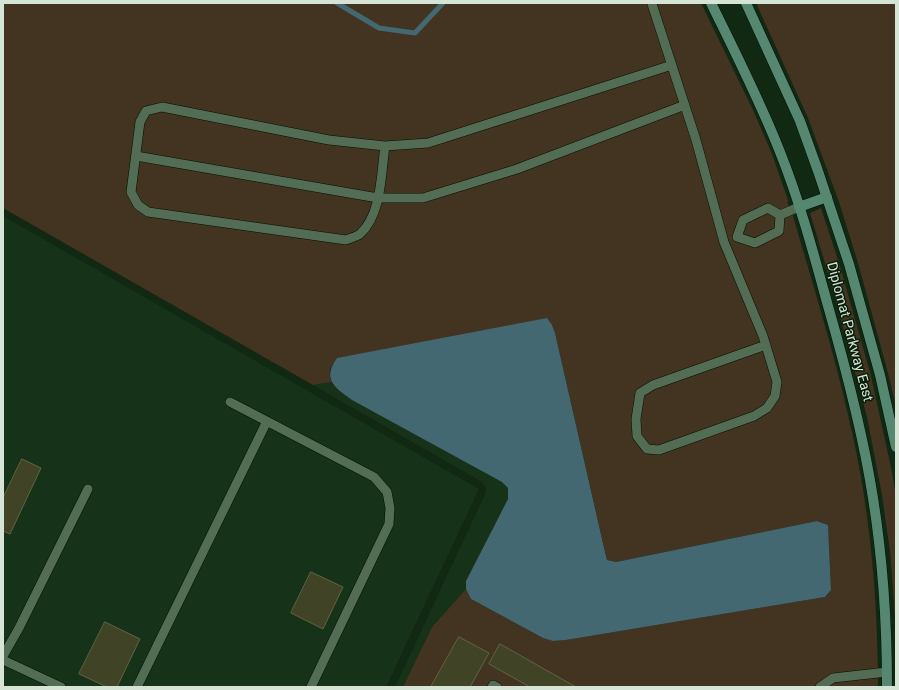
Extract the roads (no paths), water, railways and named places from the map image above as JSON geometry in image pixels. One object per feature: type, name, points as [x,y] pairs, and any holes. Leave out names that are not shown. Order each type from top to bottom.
[{"type":"main road","name":"Diplomat Parkway East","points":[[711,3],[761,107],[780,152],[799,207],[832,318],[858,418],[873,496],[891,637],[887,687]]},
{"type":"main road","name":"Diplomat Parkway East","points":[[746,3],[800,121],[827,197],[849,264],[878,367],[896,447]]},
{"type":"main road","points":[[799,207],[827,197]]},
{"type":"lane","points":[[652,4],[685,106],[724,242],[766,346],[777,382],[775,396],[767,408],[754,416],[659,450],[647,449],[637,436],[636,419],[640,393],[653,385],[766,346]]},
{"type":"lane","points":[[385,146],[378,198],[369,225],[359,235],[346,240],[148,212],[138,205],[131,192],[140,122],[146,111],[162,107],[329,140],[385,146],[428,143],[672,66]]},
{"type":"lane","points":[[136,156],[378,198],[423,198],[517,169],[685,106]]},
{"type":"lane","points":[[780,215],[799,207]]},
{"type":"lane","points":[[737,237],[743,220],[768,208],[780,215]]},
{"type":"lane","points":[[724,242],[737,237],[755,243],[779,231],[780,215]]},
{"type":"lane","points":[[230,402],[374,477],[387,492],[390,508],[389,524],[311,687]]},
{"type":"lane","points":[[137,687],[267,421]]},
{"type":"lane","points":[[3,656],[19,628],[88,489]]},
{"type":"lane","points":[[3,660],[61,687]]},
{"type":"lane","points":[[820,687],[833,678],[887,672]]},
{"type":"lane","points":[[492,687],[493,685],[497,687]]},
{"type":"water","points":[[547,318],[555,333],[607,560],[616,562],[817,521],[828,525],[831,590],[825,597],[553,641],[543,638],[471,599],[466,589],[466,581],[508,499],[508,488],[502,482],[352,400],[335,387],[330,377],[330,372],[337,358]]},
{"type":"waterway","points":[[337,3],[379,28],[415,33],[443,3]]}]
